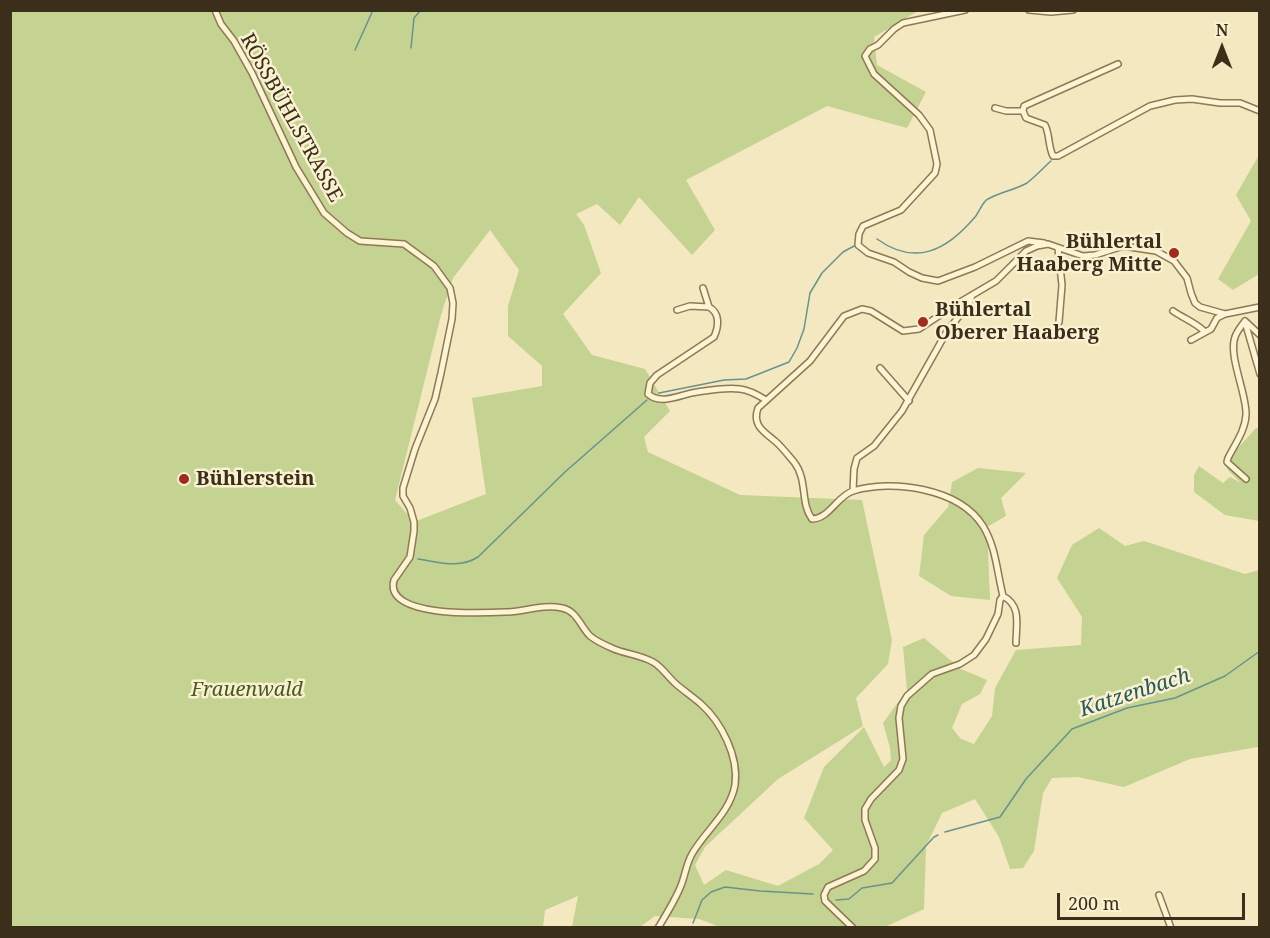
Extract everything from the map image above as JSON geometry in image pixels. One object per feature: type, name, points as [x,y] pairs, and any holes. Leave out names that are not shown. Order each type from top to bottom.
[{"type":"street","name":"RÖSSBÜHLSTRASSE","points":[[215,10],[221,24],[234,41],[252,73],[296,167],[324,213],[360,242],[404,244],[434,266],[450,288],[452,319],[444,363],[435,399],[415,449],[403,488],[403,496],[410,508],[414,531],[410,557],[394,580],[395,594],[405,602],[428,610],[462,613],[564,608],[573,613],[591,636],[614,649],[658,666],[702,705],[724,733],[733,756],[735,784],[729,801],[715,826],[693,852],[680,888],[658,927]]},
{"type":"street","points":[[965,10],[903,23],[878,45],[870,49],[865,56],[874,74],[920,115],[930,130],[937,164],[935,173],[901,210],[863,226],[858,234],[858,245],[868,253],[894,262],[922,278],[938,281],[975,267],[1028,241],[1048,244],[1083,256],[1095,255],[1123,246],[1156,251],[1174,261],[1187,278],[1195,303],[1210,311],[1225,314]]},
{"type":"street","points":[[1029,10],[1051,12],[1073,10]]},
{"type":"street","points":[[1118,64],[1024,106],[1023,111],[1026,118],[1045,125],[1049,132],[1050,149],[1053,156],[1058,156],[1150,106],[1164,102],[1192,99],[1240,103],[1260,111]]},
{"type":"street","points":[[995,108],[1006,111],[1023,111]]},
{"type":"street","points":[[853,927],[825,901],[824,895],[828,887],[864,871],[875,859],[875,848],[865,820],[864,808],[899,770],[903,759],[899,718],[901,706],[907,696],[932,674],[967,661],[982,647],[998,614],[1000,600],[1003,596],[993,546],[982,524],[970,512],[945,497],[914,488],[883,486],[853,491],[822,516],[812,519],[808,512],[799,470],[786,452],[757,425],[755,415],[766,400],[810,361],[844,316],[862,309],[872,311],[903,331],[919,329],[996,281],[1026,251],[1048,244]]},
{"type":"street","points":[[1058,248],[1062,285],[1059,322]]},
{"type":"street","points":[[703,288],[709,307]]},
{"type":"street","points":[[853,491],[857,458],[874,446],[909,401],[946,333],[970,302],[972,294]]},
{"type":"street","points":[[677,310],[690,306],[709,307],[717,315],[717,330],[714,337],[657,375],[650,383],[648,394],[659,399],[695,392],[740,389],[766,400]]},
{"type":"street","points":[[1191,340],[1211,329],[1217,318],[1225,314],[1260,307]]},
{"type":"street","points":[[1173,311],[1204,331]]},
{"type":"street","points":[[1243,311],[1260,374]]},
{"type":"street","points":[[1245,321],[1260,335]]},
{"type":"street","points":[[1245,321],[1235,336],[1234,344],[1237,374],[1245,403],[1246,417],[1242,433],[1227,462],[1246,479]]},
{"type":"street","points":[[880,368],[909,401]]},
{"type":"street","points":[[1003,596],[1010,599],[1015,606],[1016,643]]},
{"type":"street","points":[[1159,896],[1172,927]]},
{"type":"green space","name":"Frauenwald","points":[[10,11],[918,11],[874,37],[877,65],[926,92],[907,128],[827,106],[686,180],[715,230],[692,255],[639,197],[620,225],[597,204],[576,214],[584,225],[601,273],[563,314],[592,355],[645,369],[670,411],[644,437],[648,452],[740,495],[862,500],[892,640],[888,664],[856,698],[863,726],[778,779],[705,847],[695,865],[704,885],[726,870],[778,886],[819,864],[833,850],[804,818],[824,767],[864,727],[884,767],[891,760],[883,723],[907,690],[903,647],[924,638],[961,669],[987,680],[980,694],[962,704],[952,728],[961,739],[974,744],[992,716],[995,688],[1016,650],[1081,645],[1082,617],[1057,578],[1072,545],[1099,528],[1125,546],[1144,541],[1245,574],[1259,570],[1259,748],[1190,759],[1124,787],[1078,777],[1052,778],[1043,793],[1034,851],[1023,868],[1010,869],[999,837],[975,799],[942,813],[926,846],[924,909],[885,927],[720,927],[699,919],[655,916],[640,927],[572,927],[578,896],[545,910],[543,927],[11,927]],"holes":[[[490,230],[519,270],[508,306],[508,336],[542,366],[542,386],[472,398],[486,494],[414,522],[395,500],[441,315],[453,278]]]},
{"type":"green space","points":[[1259,155],[1259,274],[1233,290],[1218,279],[1251,221],[1236,195]]},
{"type":"green space","points":[[1256,428],[1259,429],[1259,521],[1225,515],[1194,492],[1194,475],[1199,466],[1223,483],[1230,477],[1241,483],[1227,469],[1229,458]]},
{"type":"green space","points":[[978,468],[1026,473],[1001,498],[1006,516],[987,527],[990,600],[951,596],[919,576],[924,535],[948,507],[952,482]]},
{"type":"waterway","points":[[355,50],[373,10]]},
{"type":"waterway","points":[[411,48],[414,18],[421,10]]},
{"type":"waterway","points":[[877,239],[905,252],[918,253],[942,246],[964,229],[986,200],[1027,183],[1051,161]]},
{"type":"waterway","points":[[659,393],[724,380],[746,379],[789,362],[804,329],[810,293],[822,273],[843,252],[854,246]]},
{"type":"waterway","points":[[418,559],[456,564],[478,557],[565,472],[647,400]]},
{"type":"waterway","name":"Katzenbach","points":[[945,832],[1000,817],[1026,779],[1072,729],[1127,708],[1175,698],[1225,676],[1260,651]]},
{"type":"waterway","name":"Katzenbach","points":[[836,900],[849,899],[862,888],[892,883],[938,835]]},
{"type":"waterway","name":"Katzenbach","points":[[693,923],[702,900],[711,892],[725,887],[813,894]]},
{"type":"place","name":"Bühlertal Haaberg Mitte","points":[[1174,253]]},
{"type":"place","name":"Bühlertal Oberer Haaberg","points":[[923,322]]},
{"type":"place","name":"Bühlerstein","points":[[184,479]]}]
